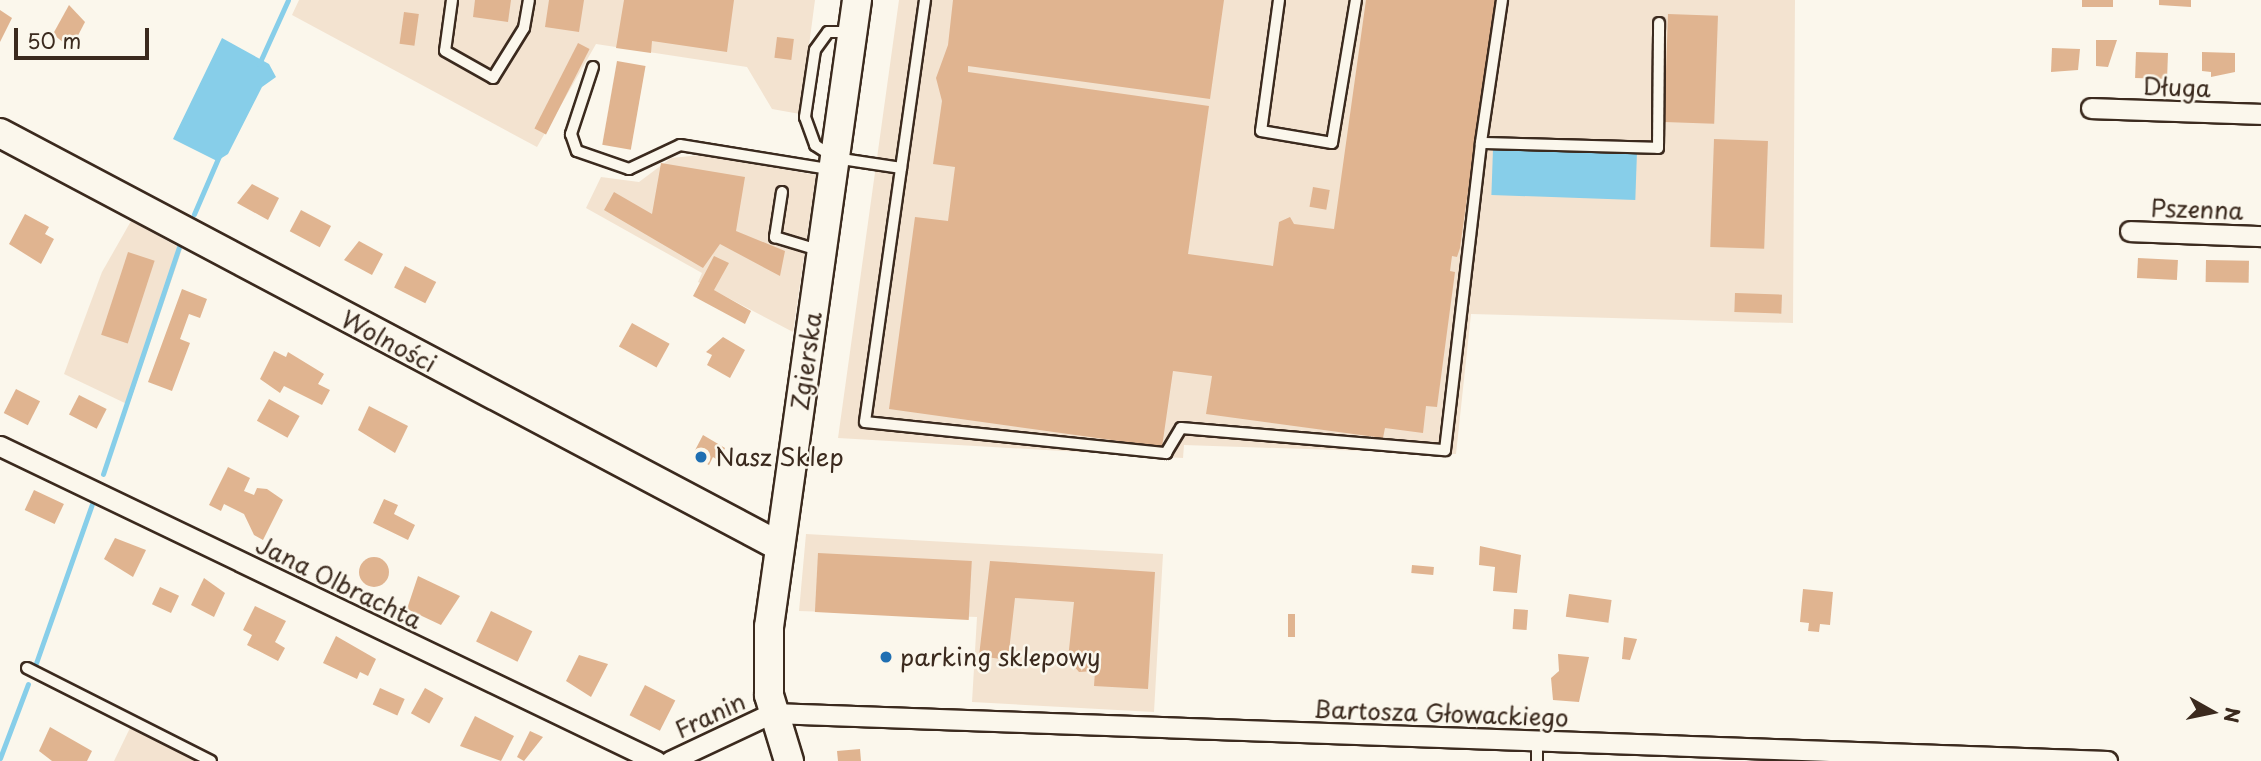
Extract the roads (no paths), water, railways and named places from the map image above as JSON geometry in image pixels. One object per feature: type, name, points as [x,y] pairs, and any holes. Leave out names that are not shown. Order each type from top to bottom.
[{"type":"street","name":"Zgierska","points":[[789,761],[772,713],[767,660],[779,546],[857,0]]},
{"type":"street","name":"Długa","points":[[2091,108],[2261,114]]},
{"type":"street","name":"Wolności","points":[[0,134],[779,546]]},
{"type":"street","name":"Pszenna","points":[[2130,231],[2261,236]]},
{"type":"street","name":"Jana Olbrachta","points":[[0,446],[656,761]]},
{"type":"street","name":"Bartosza Głowackiego","points":[[772,713],[2108,761]]},
{"type":"street","name":"Franin","points":[[670,761],[772,713]]},
{"type":"lane","points":[[452,0],[445,51],[493,78],[524,28],[529,0]]},
{"type":"lane","points":[[925,0],[866,422],[1166,453],[1181,428],[1445,450],[1481,143],[1502,0]]},
{"type":"lane","points":[[1279,0],[1261,131],[1332,143],[1356,0]]},
{"type":"lane","points":[[1481,143],[1658,148],[1659,23]]},
{"type":"lane","points":[[593,67],[571,134],[577,151],[629,169],[680,145],[834,164],[901,169]]},
{"type":"lane","points":[[782,192],[775,237],[822,251]]},
{"type":"lane","points":[[27,668],[211,761]]},
{"type":"lane","points":[[1537,740],[1537,761]]},
{"type":"water","points":[[222,38],[269,64],[276,77],[262,87],[228,154],[217,161],[173,139]]},
{"type":"water","points":[[1493,149],[1637,154],[1635,200],[1491,195]]},
{"type":"waterway","points":[[259,64],[288,0]]},
{"type":"waterway","points":[[194,214],[219,156]]},
{"type":"waterway","points":[[103,474],[180,244]]},
{"type":"waterway","points":[[36,663],[93,501]]},
{"type":"waterway","points":[[0,758],[28,684]]},
{"type":"place","name":"Nasz Sklep","points":[[701,457]]},
{"type":"place","name":"parking sklepowy","points":[[886,657]]}]
